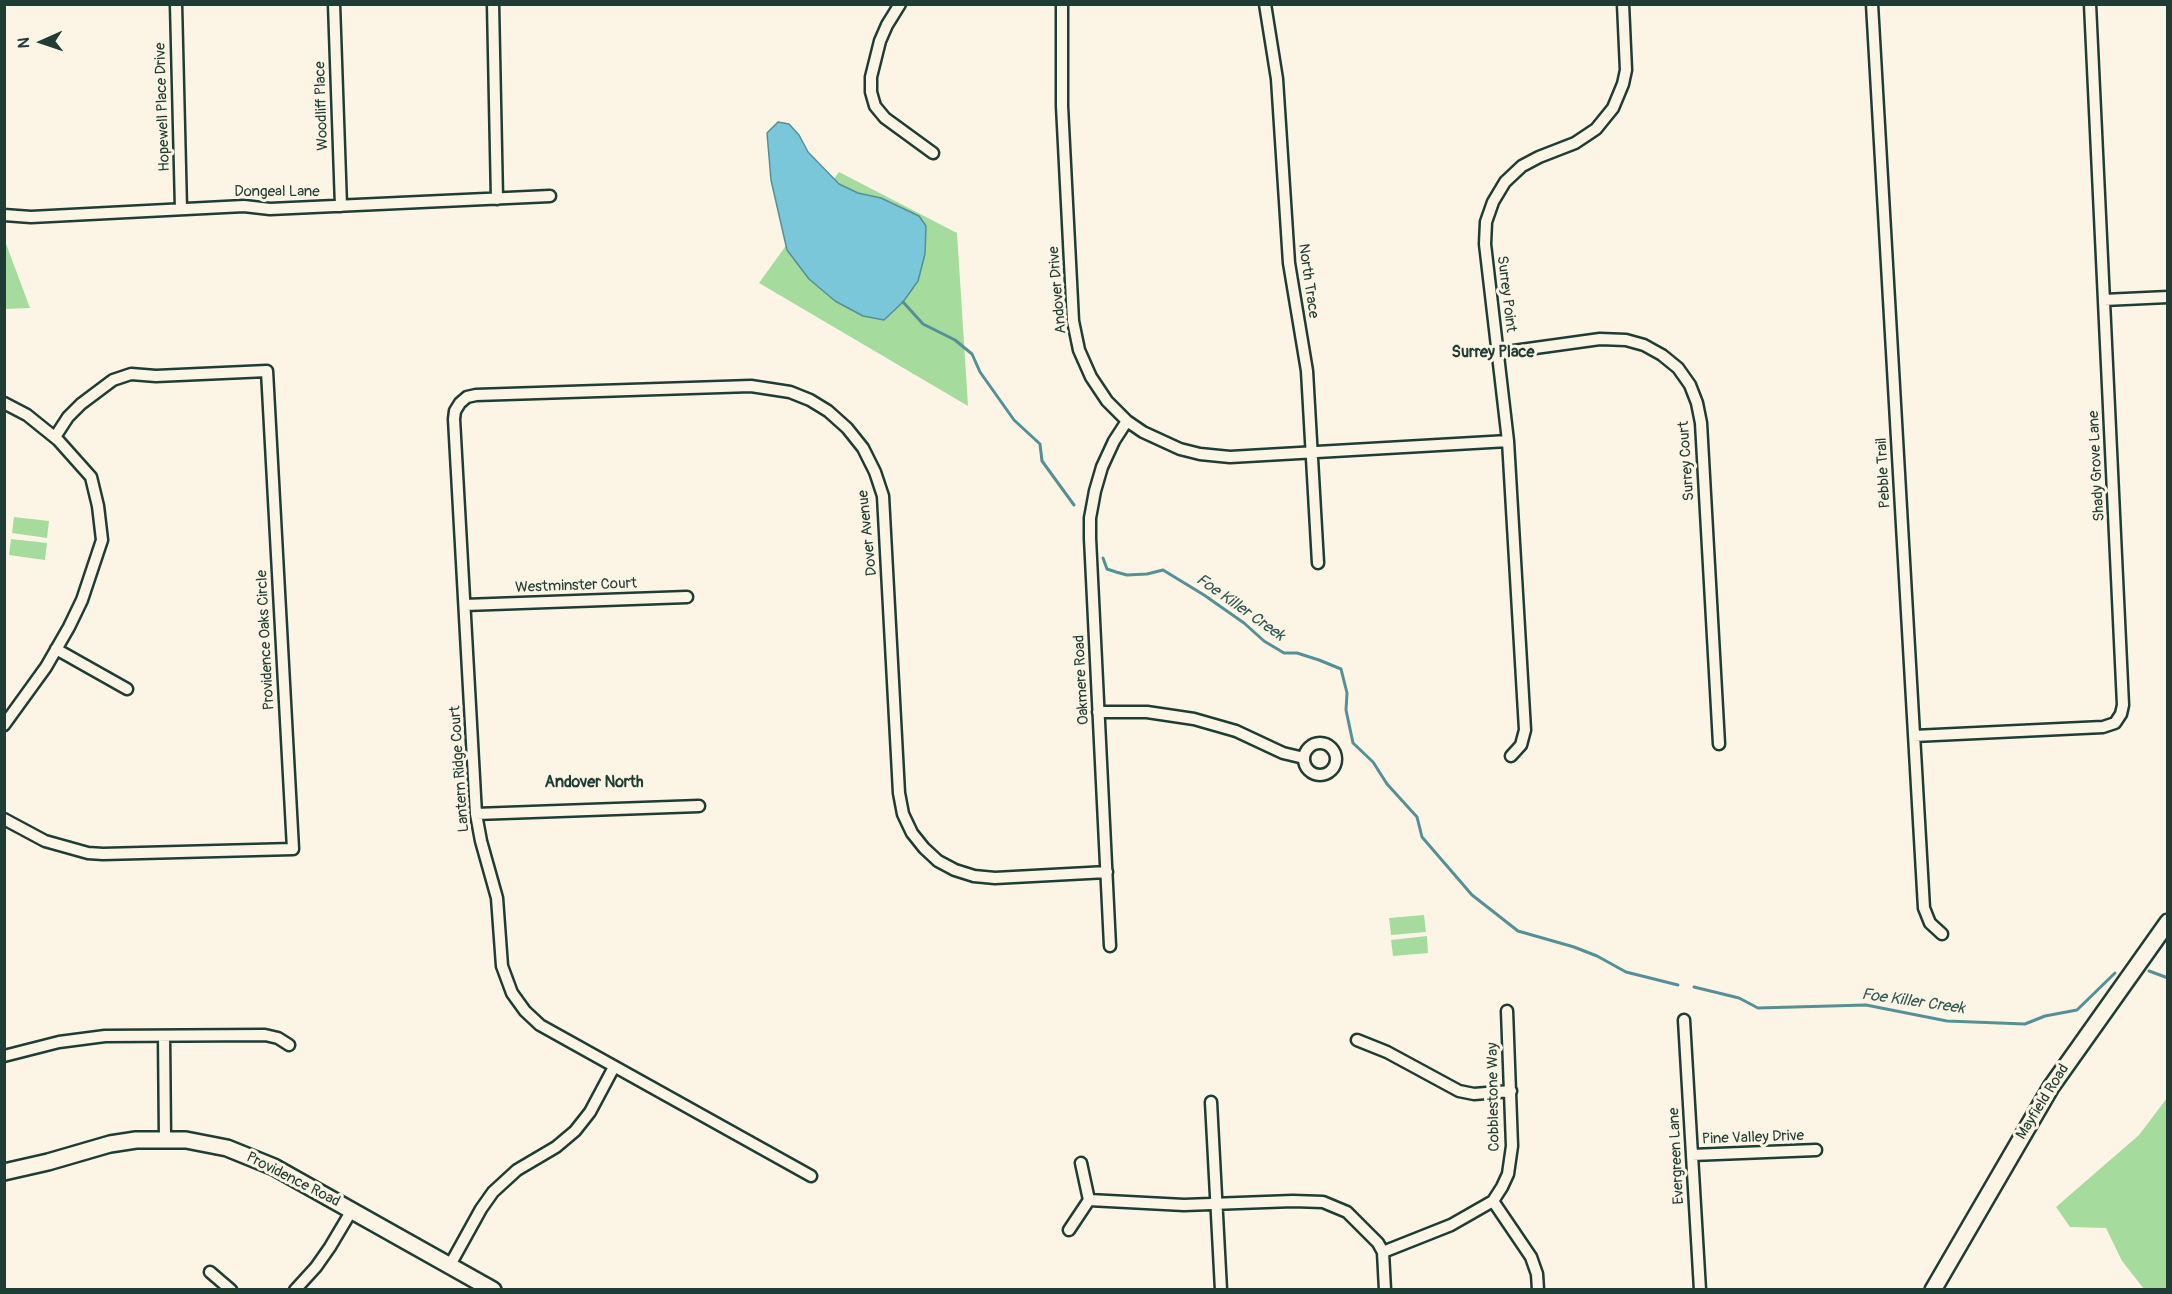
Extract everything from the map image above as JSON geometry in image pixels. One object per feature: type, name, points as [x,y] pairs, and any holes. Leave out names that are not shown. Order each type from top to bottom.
[{"type":"street","name":"Hopewell Place Drive","points":[[176,4],[181,209]]},
{"type":"street","name":"Woodliff Place","points":[[334,4],[341,206]]},
{"type":"street","points":[[493,4],[497,199]]},
{"type":"street","points":[[900,4],[880,41],[871,77],[871,92],[875,106],[885,118],[933,153]]},
{"type":"street","name":"Andover Drive","points":[[1062,4],[1062,106],[1073,321],[1079,350],[1091,377],[1107,401],[1127,421],[1162,443],[1200,454],[1230,457],[1508,441]]},
{"type":"street","name":"North Trace","points":[[1265,4],[1277,79],[1289,263],[1307,371],[1318,563]]},
{"type":"street","name":"Surrey Point","points":[[1511,756],[1521,745],[1525,730],[1508,441],[1485,244],[1486,222],[1493,202],[1505,182],[1522,166],[1575,143],[1596,129],[1613,108],[1626,70],[1623,4]]},
{"type":"street","name":"Pebble Trail","points":[[1872,4],[1924,908],[1930,922],[1942,934]]},
{"type":"street","name":"Shady Grove Lane","points":[[1914,736],[2103,727],[2115,723],[2121,714],[2123,705],[2090,4]]},
{"type":"street","name":"Dongeal Lane","points":[[4,215],[31,217],[244,206],[270,209],[550,196]]},
{"type":"street","points":[[2104,300],[2168,297]]},
{"type":"street","name":"Surrey Court","points":[[1498,353],[1600,339],[1626,340],[1644,345],[1662,355],[1678,368],[1689,385],[1697,403],[1701,423],[1719,744]]},
{"type":"street","name":"Providence Oaks Circle","points":[[4,819],[45,841],[88,853],[293,849],[267,371],[156,376],[130,374],[112,380],[81,404],[68,417],[54,437]]},
{"type":"street","name":"Dover Avenue","points":[[460,403],[467,397],[476,395],[751,386],[770,387],[790,392],[828,411],[848,428],[863,448],[875,472],[883,496],[899,793],[903,814],[912,833],[938,861],[974,876],[995,878],[1107,872]]},
{"type":"street","points":[[4,403],[27,415],[54,437],[91,477],[98,506],[102,540],[82,600],[56,649],[4,725]]},
{"type":"street","name":"Lantern Ridge Court","points":[[460,403],[455,411],[454,419],[476,814],[497,898],[502,966],[512,993],[540,1026],[811,1176]]},
{"type":"street","name":"Oakmere Road","points":[[1110,946],[1090,518],[1102,467],[1114,441],[1127,421]]},
{"type":"street","name":"Westminster Court","points":[[465,605],[687,597]]},
{"type":"street","points":[[56,649],[127,689]]},
{"type":"street","points":[[1098,712],[1146,712],[1194,719],[1236,731],[1282,753],[1304,758]]},
{"type":"street","points":[[476,814],[699,806]]},
{"type":"street","name":"Mayfield Road","points":[[1933,1290],[2051,1087],[2168,922]]},
{"type":"street","name":"Cobblestone Way","points":[[1493,1201],[1508,1174],[1512,1146],[1507,1011]]},
{"type":"street","name":"Evergreen Lane","points":[[1684,1020],[1700,1290]]},
{"type":"street","points":[[4,1056],[81,1038],[265,1035],[278,1038],[289,1045]]},
{"type":"street","points":[[164,1036],[165,1139]]},
{"type":"street","points":[[1357,1040],[1387,1052],[1459,1090],[1474,1094],[1511,1091]]},
{"type":"street","points":[[450,1265],[493,1192],[517,1170],[556,1147],[575,1131],[590,1112],[614,1067]]},
{"type":"street","points":[[1211,1102],[1221,1290]]},
{"type":"street","name":"Providence Road","points":[[4,1172],[110,1144],[165,1139],[207,1144],[247,1155],[274,1167],[494,1290]]},
{"type":"street","name":"Pine Valley Drive","points":[[1692,1155],[1816,1150]]},
{"type":"street","points":[[1069,1230],[1089,1200],[1081,1163]]},
{"type":"street","points":[[1089,1200],[1184,1205],[1323,1202],[1347,1212],[1378,1243],[1383,1252],[1385,1290]]},
{"type":"street","points":[[1383,1252],[1451,1225],[1493,1201],[1531,1257],[1537,1274],[1538,1290]]},
{"type":"street","points":[[295,1290],[325,1254],[352,1210]]},
{"type":"street","points":[[210,1272],[231,1290]]},
{"type":"green space","points":[[839,172],[957,233],[968,406],[759,283]]},
{"type":"green space","points":[[5,241],[30,308],[5,309]]},
{"type":"green space","points":[[14,517],[49,521],[47,538],[12,533]]},
{"type":"green space","points":[[11,539],[47,543],[45,560],[9,555]]},
{"type":"green space","points":[[1424,915],[1426,932],[1391,935],[1389,918]]},
{"type":"green space","points":[[1427,936],[1428,953],[1393,956],[1391,940]]},
{"type":"green space","points":[[2167,1098],[2167,1289],[2144,1289],[2122,1261],[2106,1228],[2070,1227],[2056,1207],[2139,1135]]},
{"type":"water","points":[[778,122],[789,124],[799,135],[808,152],[839,184],[858,193],[881,198],[919,216],[926,226],[925,254],[918,281],[903,302],[884,320],[863,316],[835,301],[809,279],[787,250],[771,180],[767,133]]},
{"type":"waterway","name":"Foe Killer Creek","points":[[903,302],[923,324],[955,340],[972,354],[980,372],[1014,420],[1040,444],[1042,461],[1074,505]]},
{"type":"waterway","name":"Foe Killer Creek","points":[[1103,558],[1107,569],[1127,575],[1163,570],[1204,595],[1244,623],[1264,641],[1284,653],[1297,653],[1341,669],[1347,693],[1346,710],[1353,743],[1373,762],[1387,784],[1417,817],[1422,837],[1472,895],[1518,931],[1574,947],[1597,956],[1626,972],[1678,985]]},
{"type":"waterway","name":"Foe Killer Creek","points":[[2149,971],[2168,978]]},
{"type":"waterway","name":"Foe Killer Creek","points":[[1694,987],[1739,998],[1758,1008],[1866,1005],[1947,1021],[2025,1024],[2045,1016],[2077,1010],[2115,973]]},
{"type":"district","name":"Surrey Place","points":[[1493,353]]},
{"type":"district","name":"Andover North","points":[[594,783]]}]
